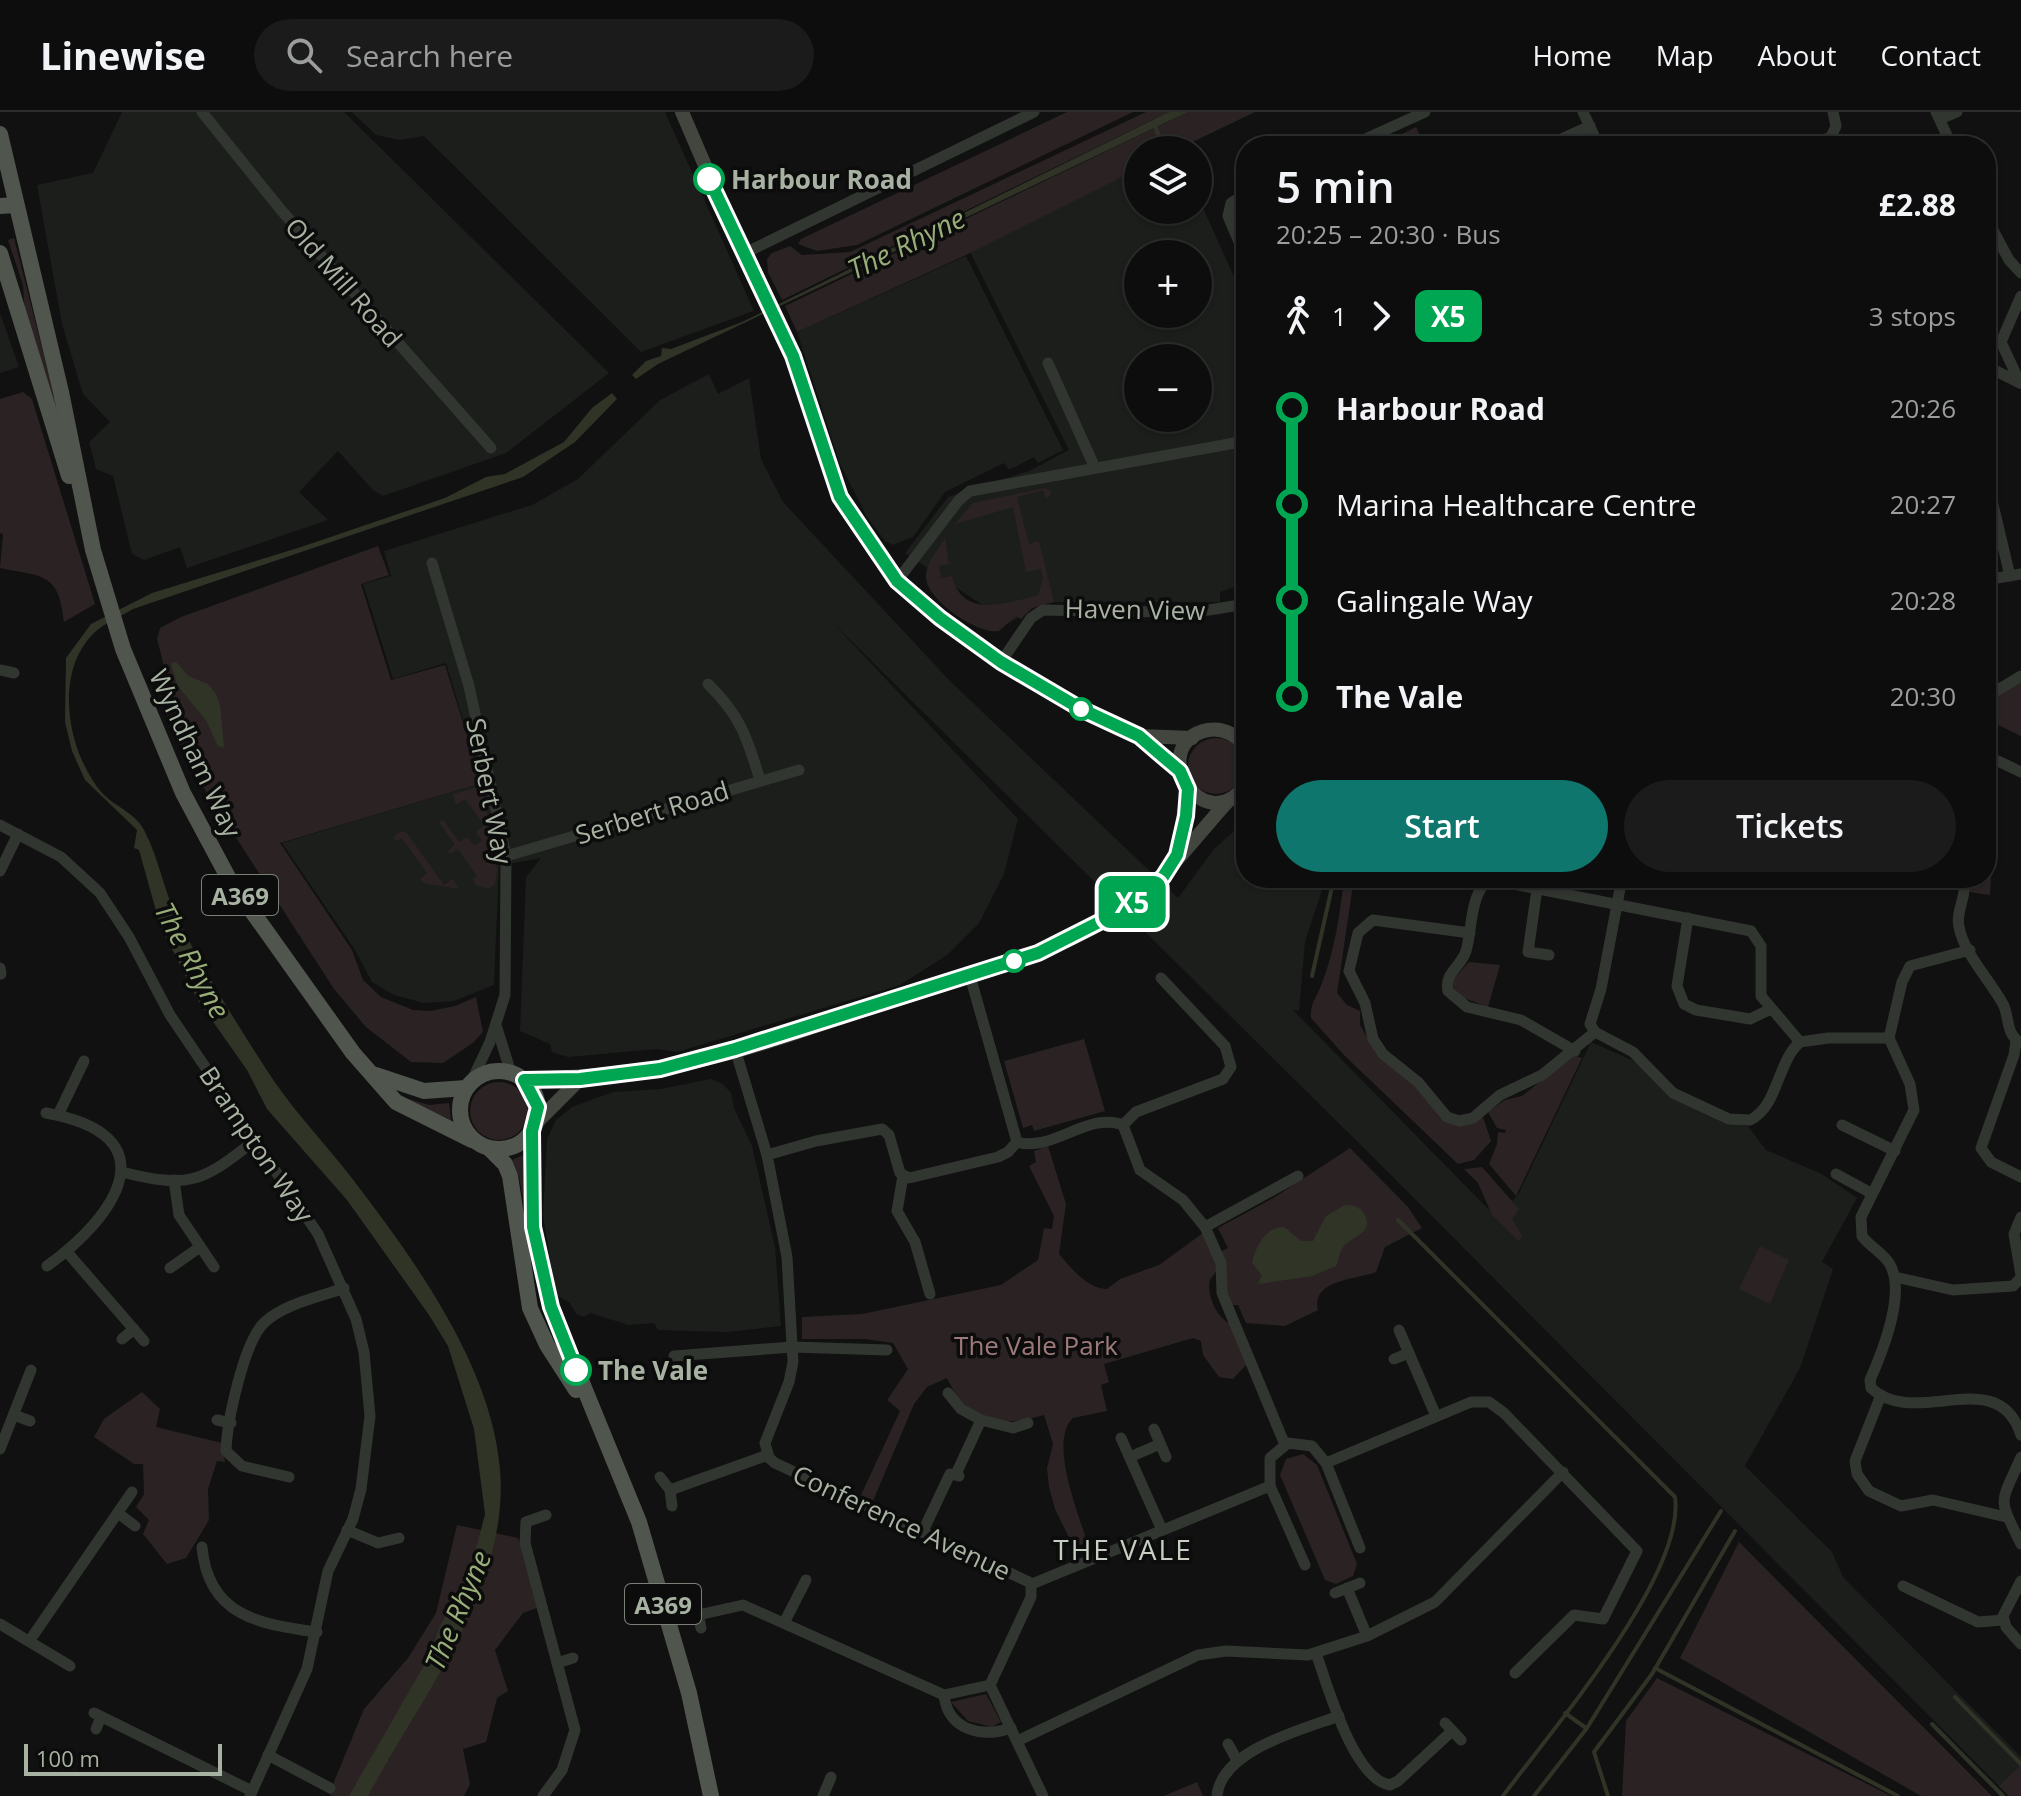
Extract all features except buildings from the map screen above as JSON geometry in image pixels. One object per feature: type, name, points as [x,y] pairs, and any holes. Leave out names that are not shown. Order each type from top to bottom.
[{"type":"main road","name":"Wyndham Way","points":[[0,134],[8,206],[58,377],[93,550]]},
{"type":"main road","name":"Wyndham Way","points":[[0,253],[118,634],[183,793],[229,879],[353,1053],[376,1075],[386,1093],[409,1111],[472,1140]]},
{"type":"main road","name":"A369","points":[[468,1085],[491,1072],[517,1076],[536,1096],[533,1227],[551,1307],[639,1522],[689,1693],[711,1796]]},
{"type":"main road","name":"Wyndham Way","points":[[376,1075],[424,1091],[468,1085]]},
{"type":"main road","points":[[468,1085],[459,1108],[460,1119],[472,1140]]},
{"type":"main road","points":[[490,1149],[513,1148],[534,1127]]},
{"type":"main road","name":"A369","points":[[472,1140],[490,1149],[505,1164],[510,1176],[530,1308],[547,1345],[594,1418]]},
{"type":"street","name":"Old Mill Road","points":[[202,112],[281,210],[491,448]]},
{"type":"street","points":[[682,112],[743,254],[783,334],[840,497],[897,581],[940,618],[1001,662],[1081,709],[1139,736],[1180,771]]},
{"type":"street","points":[[743,254],[1034,112]]},
{"type":"street","points":[[1373,136],[1425,112]]},
{"type":"street","points":[[1583,112],[1594,136]]},
{"type":"street","points":[[1832,136],[1836,126],[1833,112]]},
{"type":"street","points":[[1947,136],[1938,116],[1957,112]]},
{"type":"street","points":[[1568,136],[1590,126]]},
{"type":"street","points":[[1236,200],[1231,203],[1228,216],[1236,235]]},
{"type":"street","points":[[1996,247],[2021,273]]},
{"type":"street","points":[[2020,383],[2001,342],[2021,296]]},
{"type":"street","points":[[1048,363],[1095,468]]},
{"type":"street","points":[[1996,371],[2020,383]]},
{"type":"street","points":[[897,581],[967,493],[1236,443]]},
{"type":"street","points":[[1996,508],[2016,575],[1996,578]]},
{"type":"street","name":"Serbert Way","points":[[432,563],[469,686],[506,856],[505,995],[496,1024],[468,1085]]},
{"type":"street","name":"Haven View","points":[[1001,662],[1031,618],[1043,610],[1169,612],[1236,605]]},
{"type":"street","points":[[0,670],[14,673]]},
{"type":"street","points":[[1996,691],[2021,676]]},
{"type":"street","points":[[708,684],[732,707],[744,728],[760,780]]},
{"type":"street","points":[[1139,736],[1192,738],[1220,730],[1236,738]]},
{"type":"street","points":[[1192,738],[1180,759],[1180,771],[1188,789],[1206,801],[1229,800]]},
{"type":"street","points":[[1998,761],[2021,772]]},
{"type":"street","name":"Serbert Road","points":[[506,856],[799,770]]},
{"type":"street","points":[[1177,855],[1188,789]]},
{"type":"street","points":[[496,1024],[517,1076],[580,1079],[660,1069],[970,976],[1038,953],[1109,918],[1163,877],[1177,855],[1236,794]]},
{"type":"street","name":"Brampton Way","points":[[0,825],[61,857],[100,893],[129,937],[170,1015],[318,1234],[344,1288],[364,1352],[370,1424],[361,1489],[328,1571],[317,1632],[302,1684],[251,1793]]},
{"type":"street","points":[[0,871],[18,834]]},
{"type":"street","points":[[1482,888],[1464,957],[1447,980],[1448,991],[1467,1007],[1521,1020],[1575,1051]]},
{"type":"street","points":[[1532,888],[1748,929],[1755,934],[1761,946],[1760,994],[1800,1042]]},
{"type":"street","points":[[1620,888],[1601,989],[1590,1020],[1595,1032],[1633,1052],[1673,1093],[1743,1121],[1759,1114],[1800,1042]]},
{"type":"street","points":[[1964,888],[1958,925],[2003,1006],[2018,1041],[1981,1148],[1991,1162],[2021,1177]]},
{"type":"street","points":[[1537,889],[1528,952],[1549,955]]},
{"type":"street","points":[[1688,918],[1677,979],[1681,1002],[1696,1010],[1750,1019],[1771,1009]]},
{"type":"street","points":[[1470,933],[1379,919],[1363,927],[1354,946],[1349,971],[1365,1003],[1368,1026],[1379,1050],[1418,1082],[1447,1117],[1459,1121],[1473,1118],[1500,1095],[1537,1078],[1558,1060],[1575,1051],[1595,1032]]},
{"type":"street","points":[[1970,950],[1910,966],[1902,982],[1889,1038],[1910,1084],[1915,1104],[1910,1125],[1871,1193],[1861,1217],[1860,1231],[1867,1243],[1887,1260],[1895,1277],[1887,1337],[1870,1380],[1871,1388],[1881,1395],[1934,1403],[1995,1401],[2010,1410],[2021,1435]]},
{"type":"street","points":[[970,976],[1017,1142]]},
{"type":"street","points":[[1017,1142],[1037,1143],[1100,1123],[1123,1125],[1136,1112],[1223,1079],[1231,1067],[1225,1046],[1161,978]]},
{"type":"street","points":[[1800,1042],[1828,1038],[1889,1038]]},
{"type":"street","name":"Conference Avenue","points":[[735,1049],[767,1155],[785,1240],[792,1347],[789,1382],[765,1443],[768,1455],[775,1463],[1032,1584],[1031,1597],[990,1685]]},
{"type":"street","points":[[47,1266],[67,1252],[98,1222],[122,1172],[119,1157],[103,1132],[52,1114],[84,1061]]},
{"type":"street","points":[[534,1127],[580,1079]]},
{"type":"street","points":[[1123,1125],[1132,1157],[1140,1170],[1183,1200],[1205,1227],[1221,1263],[1222,1293],[1285,1445]]},
{"type":"street","points":[[1842,1125],[1895,1151]]},
{"type":"street","points":[[767,1155],[816,1141],[882,1129],[889,1135],[903,1176],[897,1211],[914,1238],[930,1294]]},
{"type":"street","points":[[122,1172],[174,1180],[206,1176],[254,1141]]},
{"type":"street","points":[[903,1176],[918,1177],[998,1157],[1010,1151],[1017,1142]]},
{"type":"street","points":[[1836,1174],[1871,1193]]},
{"type":"street","points":[[1205,1227],[1298,1176]]},
{"type":"street","points":[[174,1180],[179,1215],[214,1267]]},
{"type":"street","points":[[1895,1277],[1953,1290],[2013,1286],[2021,1279],[2014,1234],[2021,1217]]},
{"type":"street","points":[[170,1268],[200,1247]]},
{"type":"street","points":[[67,1252],[144,1341]]},
{"type":"street","points":[[289,1477],[246,1467],[232,1460],[226,1451],[249,1347],[259,1328],[279,1313],[344,1288]]},
{"type":"street","points":[[122,1339],[134,1329]]},
{"type":"street","points":[[1399,1330],[1436,1416]]},
{"type":"street","points":[[674,1356],[792,1347],[887,1350]]},
{"type":"street","points":[[1394,1359],[1409,1353]]},
{"type":"street","points":[[0,1449],[31,1370]]},
{"type":"street","points":[[948,1393],[961,1409],[981,1420],[1013,1428],[1028,1423]]},
{"type":"street","points":[[1881,1395],[1855,1461],[1857,1474],[1869,1491],[1901,1506],[1933,1500],[2006,1517]]},
{"type":"street","points":[[1326,1463],[1475,1401],[1492,1403],[1634,1544],[1637,1553],[1606,1615],[1598,1621],[1579,1613],[1574,1615],[1515,1673]]},
{"type":"street","points":[[14,1415],[30,1421]]},
{"type":"street","points":[[217,1420],[231,1423]]},
{"type":"street","points":[[923,1531],[951,1474],[957,1475],[981,1420]]},
{"type":"street","points":[[1007,1441],[1013,1428]]},
{"type":"street","points":[[1154,1429],[1166,1457]]},
{"type":"street","points":[[1121,1438],[1162,1530]]},
{"type":"street","points":[[1130,1457],[1160,1444]]},
{"type":"street","points":[[1305,1565],[1270,1486],[1270,1458],[1285,1445],[1306,1444],[1317,1450],[1326,1463],[1360,1548]]},
{"type":"street","points":[[670,1490],[768,1455]]},
{"type":"street","points":[[2021,1457],[2004,1493],[2006,1517],[2021,1544]]},
{"type":"street","points":[[1017,1741],[1198,1655],[1226,1651],[1291,1657],[1316,1653],[1367,1636],[1447,1594],[1503,1530],[1563,1472]]},
{"type":"street","points":[[660,1477],[670,1490],[672,1506]]},
{"type":"street","points":[[1032,1584],[1270,1486]]},
{"type":"street","points":[[30,1640],[132,1492]]},
{"type":"street","points":[[118,1513],[135,1526]]},
{"type":"street","points":[[543,1796],[562,1770],[575,1736],[525,1543],[526,1522],[546,1515]]},
{"type":"street","points":[[347,1530],[374,1542],[391,1545]]},
{"type":"street","points":[[202,1547],[205,1574],[224,1602],[258,1621],[317,1632]]},
{"type":"street","points":[[784,1623],[806,1580]]},
{"type":"street","points":[[2004,1620],[2021,1581]]},
{"type":"street","points":[[1335,1593],[1360,1583]]},
{"type":"street","points":[[1903,1586],[1978,1622],[2004,1620]]},
{"type":"street","points":[[1347,1588],[1367,1636]]},
{"type":"street","points":[[695,1599],[701,1628]]},
{"type":"street","points":[[698,1615],[742,1604],[944,1695],[990,1685],[1043,1796]]},
{"type":"street","points":[[2004,1620],[2021,1644]]},
{"type":"street","points":[[0,1624],[70,1666]]},
{"type":"street","points":[[1316,1653],[1339,1716],[1363,1764],[1377,1780],[1388,1785],[1398,1781],[1453,1731]]},
{"type":"street","points":[[557,1663],[573,1658]]},
{"type":"street","points":[[944,1695],[949,1710],[965,1728],[988,1735],[1011,1728]]},
{"type":"street","points":[[96,1729],[98,1715],[251,1793]]},
{"type":"street","points":[[1217,1796],[1226,1769],[1237,1760],[1279,1739],[1339,1716]]},
{"type":"street","points":[[1228,1744],[1237,1760]]},
{"type":"street","points":[[268,1755],[330,1788]]},
{"type":"street","points":[[823,1796],[831,1777]]},
{"type":"shaded area","points":[[122,112],[344,112],[609,373],[506,453],[383,496],[372,489],[338,451],[299,492],[328,520],[187,568],[180,547],[144,560],[132,554],[113,476],[96,469],[89,442],[110,422],[83,394],[62,324],[37,185],[93,173]]},
{"type":"shaded area","points":[[352,112],[665,112],[754,311],[641,352],[424,136],[400,140],[376,135]]},
{"type":"shaded area","points":[[1124,176],[1124,224],[1210,224],[1236,281],[1236,586],[1220,592],[1220,602],[1048,602],[1009,623],[905,553],[948,497],[1029,471],[1069,450],[970,252]]},
{"type":"shaded area","points":[[966,256],[1063,450],[1038,463],[1034,457],[1009,470],[1004,463],[945,492],[913,537],[893,545],[885,541],[867,517],[840,464],[797,332]]},
{"type":"shaded area","points":[[0,313],[19,367],[0,373]]},
{"type":"shaded area","points":[[709,374],[718,394],[749,378],[761,459],[783,502],[950,681],[1178,898],[1214,849],[1236,829],[1236,888],[1323,888],[1305,942],[1299,1011],[1293,1010],[1498,1219],[1519,1193],[1591,1042],[1640,1064],[1657,1083],[1728,1123],[1748,1126],[1766,1150],[1822,1174],[1857,1198],[1822,1262],[1833,1269],[1800,1368],[1745,1466],[1832,1552],[1843,1577],[2021,1757],[2021,1796],[2009,1796],[1389,1173],[832,622],[1018,819],[1004,874],[979,923],[947,955],[900,985],[677,1052],[657,1049],[568,1057],[552,1052],[550,1044],[520,1031],[526,877],[541,858],[499,866],[494,985],[454,1001],[424,1003],[394,995],[372,982],[355,950],[282,843],[482,783],[446,663],[393,679],[363,584],[391,576],[384,551],[532,505],[578,479],[660,400]]},
{"type":"shaded area","points":[[711,1079],[723,1084],[731,1093],[734,1108],[752,1146],[775,1247],[781,1326],[727,1332],[658,1330],[654,1323],[628,1325],[591,1313],[584,1317],[576,1314],[570,1303],[556,1295],[543,1215],[547,1139],[556,1120],[572,1107],[613,1092],[661,1089]]},
{"type":"green space","points":[[1067,112],[1133,112],[857,245],[817,251],[798,244],[801,239]]},
{"type":"green space","points":[[1146,112],[1169,112],[782,300],[768,272],[767,259],[772,253],[790,246],[802,255],[850,252]]},
{"type":"green space","points":[[1188,112],[1255,112],[1205,136],[1138,136]]},
{"type":"green space","points":[[1416,127],[1420,136],[1398,136]]},
{"type":"green space","points":[[1124,143],[1124,176],[962,257],[797,332],[785,306]]},
{"type":"green space","points":[[14,238],[58,411],[55,411],[25,314],[23,285],[8,240]]},
{"type":"green space","points":[[23,392],[32,399],[95,604],[64,622],[62,606],[53,585],[38,576],[0,568],[3,534],[0,533],[0,399]]},
{"type":"green space","points":[[1045,488],[1052,492],[1049,497],[1046,498],[1043,490],[1017,497],[1029,544],[1039,541],[1054,602],[1032,608],[1021,619],[1016,616],[999,631],[979,628],[967,622],[944,605],[929,587],[926,573],[930,562],[945,538],[949,564],[939,566],[941,578],[952,576],[966,599],[988,605],[1038,595],[1043,578],[1041,569],[1026,572],[1013,507],[955,524],[973,503]]},
{"type":"green space","points":[[378,546],[389,575],[361,584],[391,680],[445,665],[482,783],[280,843],[352,950],[363,980],[381,997],[413,1010],[430,1011],[455,1006],[476,997],[483,1032],[473,1043],[443,1063],[411,1062],[366,1027],[334,989],[191,768],[162,707],[172,697],[157,639],[160,628],[181,617]]},
{"type":"green space","points":[[2021,682],[2021,736],[1996,724],[1996,698]]},
{"type":"green space","points":[[1205,740],[1227,740],[1236,746],[1236,786],[1227,792],[1205,792],[1190,777],[1190,755]]},
{"type":"green space","points":[[482,786],[497,870],[495,884],[488,889],[476,885],[473,879],[477,876],[458,849],[450,854],[448,851],[455,845],[439,822],[443,820],[459,842],[467,837],[474,846],[482,841],[476,832],[484,825],[465,799],[456,805],[453,794]]},
{"type":"green space","points":[[402,831],[407,833],[444,885],[453,879],[459,889],[423,883],[420,879],[427,873],[402,838],[396,841],[393,837]]},
{"type":"green space","points":[[1343,888],[1353,888],[1337,993],[1347,1005],[1360,1011],[1360,1025],[1378,1056],[1406,1076],[1444,1120],[1461,1126],[1483,1117],[1491,1141],[1474,1160],[1458,1164],[1344,1055],[1311,1018],[1334,945]]},
{"type":"green space","points":[[1969,888],[1990,888],[1990,895],[1969,892]]},
{"type":"green space","points":[[1469,962],[1500,965],[1488,1007],[1461,997],[1450,983]]},
{"type":"green space","points":[[1084,1039],[1105,1111],[1034,1131],[1032,1125],[1023,1128],[1004,1061]]},
{"type":"green space","points":[[1573,1055],[1582,1058],[1516,1196],[1489,1164],[1498,1132],[1505,1133],[1506,1130],[1497,1128],[1488,1112],[1505,1100],[1522,1096]]},
{"type":"green space","points":[[499,1082],[520,1090],[528,1111],[520,1132],[499,1140],[478,1132],[470,1111],[478,1090]]},
{"type":"green space","points":[[402,1097],[429,1105],[449,1103],[451,1120]]},
{"type":"green space","name":"The Vale Park","points":[[1048,1146],[1066,1204],[1059,1254],[1080,1277],[1093,1286],[1107,1289],[1120,1279],[1159,1265],[1203,1233],[1217,1264],[1210,1280],[1211,1299],[1221,1317],[1231,1324],[1246,1365],[1233,1379],[1219,1377],[1203,1355],[1201,1341],[1193,1338],[1104,1364],[1109,1382],[1101,1385],[1107,1411],[1073,1418],[1066,1429],[1064,1460],[1087,1542],[1074,1548],[1055,1509],[1049,1487],[1047,1468],[1053,1444],[1044,1415],[1013,1421],[987,1419],[965,1405],[947,1378],[927,1387],[914,1404],[873,1501],[861,1495],[900,1411],[887,1400],[908,1369],[893,1343],[865,1339],[802,1339],[802,1317],[862,1314],[1001,1285],[1038,1260],[1044,1228],[1052,1229],[1054,1216],[1029,1166],[1036,1162],[1034,1151]]},
{"type":"green space","points":[[1350,1148],[1408,1207],[1422,1228],[1385,1247],[1376,1272],[1337,1282],[1321,1292],[1317,1300],[1318,1310],[1285,1326],[1246,1323],[1238,1305],[1231,1305],[1225,1289],[1222,1251],[1228,1248],[1218,1228],[1275,1197]]},
{"type":"green space","points":[[525,1154],[525,1212],[519,1176],[512,1160]]},
{"type":"green space","points":[[1482,1167],[1519,1209],[1512,1219],[1522,1236],[1519,1241],[1492,1215],[1478,1183],[1464,1169]]},
{"type":"green space","points":[[1760,1246],[1789,1260],[1770,1304],[1739,1289]]},
{"type":"green space","points":[[142,1392],[160,1409],[156,1427],[222,1443],[225,1462],[217,1461],[208,1489],[209,1520],[186,1558],[167,1564],[143,1534],[149,1520],[136,1507],[144,1494],[143,1464],[134,1464],[94,1437],[104,1419]]},
{"type":"green space","points":[[1303,1454],[1317,1465],[1357,1564],[1353,1576],[1336,1584],[1325,1580],[1280,1475],[1286,1459]]},
{"type":"green space","points":[[457,1525],[518,1538],[537,1608],[523,1613],[495,1650],[508,1691],[497,1698],[486,1742],[463,1749],[470,1784],[464,1796],[332,1796],[329,1794],[364,1709],[408,1658],[436,1613]]},
{"type":"green space","points":[[1739,1542],[1992,1796],[1921,1796],[1680,1658]]},
{"type":"green space","points":[[1657,1678],[1891,1796],[1622,1796],[1626,1721]]},
{"type":"green space","points":[[986,1694],[1001,1722],[992,1727],[968,1721],[951,1702]]},
{"type":"green space","points":[[2021,1765],[2021,1796],[2009,1796],[1999,1786]]},
{"type":"green space","points":[[1197,1782],[1203,1796],[1164,1796]]},
{"type":"water","name":"The Rhyne","points":[[1169,112],[1188,112],[1138,136],[1124,136],[1124,142],[658,364],[636,379],[632,375],[646,361],[661,356],[662,348],[671,349],[742,322]]},
{"type":"water","name":"The Rhyne","points":[[612,393],[617,399],[575,442],[523,477],[133,609],[92,635],[80,652],[72,672],[70,715],[81,758],[91,777],[103,794],[136,819],[144,830],[178,920],[220,996],[266,1069],[375,1208],[423,1277],[465,1352],[482,1390],[494,1430],[500,1469],[499,1513],[491,1556],[477,1598],[436,1680],[368,1796],[349,1796],[430,1655],[440,1626],[471,1569],[485,1514],[474,1429],[448,1346],[429,1315],[347,1200],[267,1109],[247,1070],[197,999],[160,925],[139,850],[134,848],[137,830],[85,780],[72,751],[65,722],[66,658],[91,624],[152,593],[301,547],[445,498],[486,477],[505,474],[564,442],[592,408]]},
{"type":"water","points":[[176,662],[188,676],[208,684],[216,694],[224,747],[218,746],[206,720],[177,685],[171,663]]},
{"type":"water","points":[[1345,1205],[1361,1210],[1367,1225],[1343,1247],[1336,1266],[1312,1276],[1258,1284],[1262,1276],[1252,1262],[1259,1243],[1267,1234],[1284,1227],[1301,1241],[1313,1241],[1326,1216]]},
{"type":"waterway","points":[[1155,126],[1159,136]]},
{"type":"waterway","points":[[1312,976],[1332,888]]},
{"type":"waterway","points":[[1398,1220],[1675,1497],[1673,1530],[1659,1568],[1638,1609],[1581,1694],[1503,1796]]},
{"type":"waterway","points":[[1534,1796],[1587,1728],[1721,1511]]},
{"type":"waterway","points":[[1608,1796],[1594,1752],[1652,1674],[1735,1531]]},
{"type":"waterway","points":[[1655,1668],[1898,1796]]},
{"type":"waterway","points":[[1955,1697],[2021,1764]]},
{"type":"waterway","points":[[1565,1713],[1586,1728]]},
{"type":"waterway","points":[[1932,1724],[2003,1796]]},
{"type":"bus line","name":"X5","points":[[576,1370],[551,1307],[533,1227],[532,1131],[538,1107],[536,1096],[524,1080],[580,1079],[660,1069],[735,1049],[1038,953],[1121,911],[1163,877],[1177,855],[1186,816],[1188,789],[1180,771],[1139,736],[1081,709],[1001,662],[940,618],[897,581],[853,521],[840,497],[793,356],[709,179]]},
{"type":"place","name":"Harbour Road","points":[[709,179]]},
{"type":"place","name":"The Vale","points":[[576,1370]]},
{"type":"district","name":"THE VALE","points":[[1123,1549]]}]
